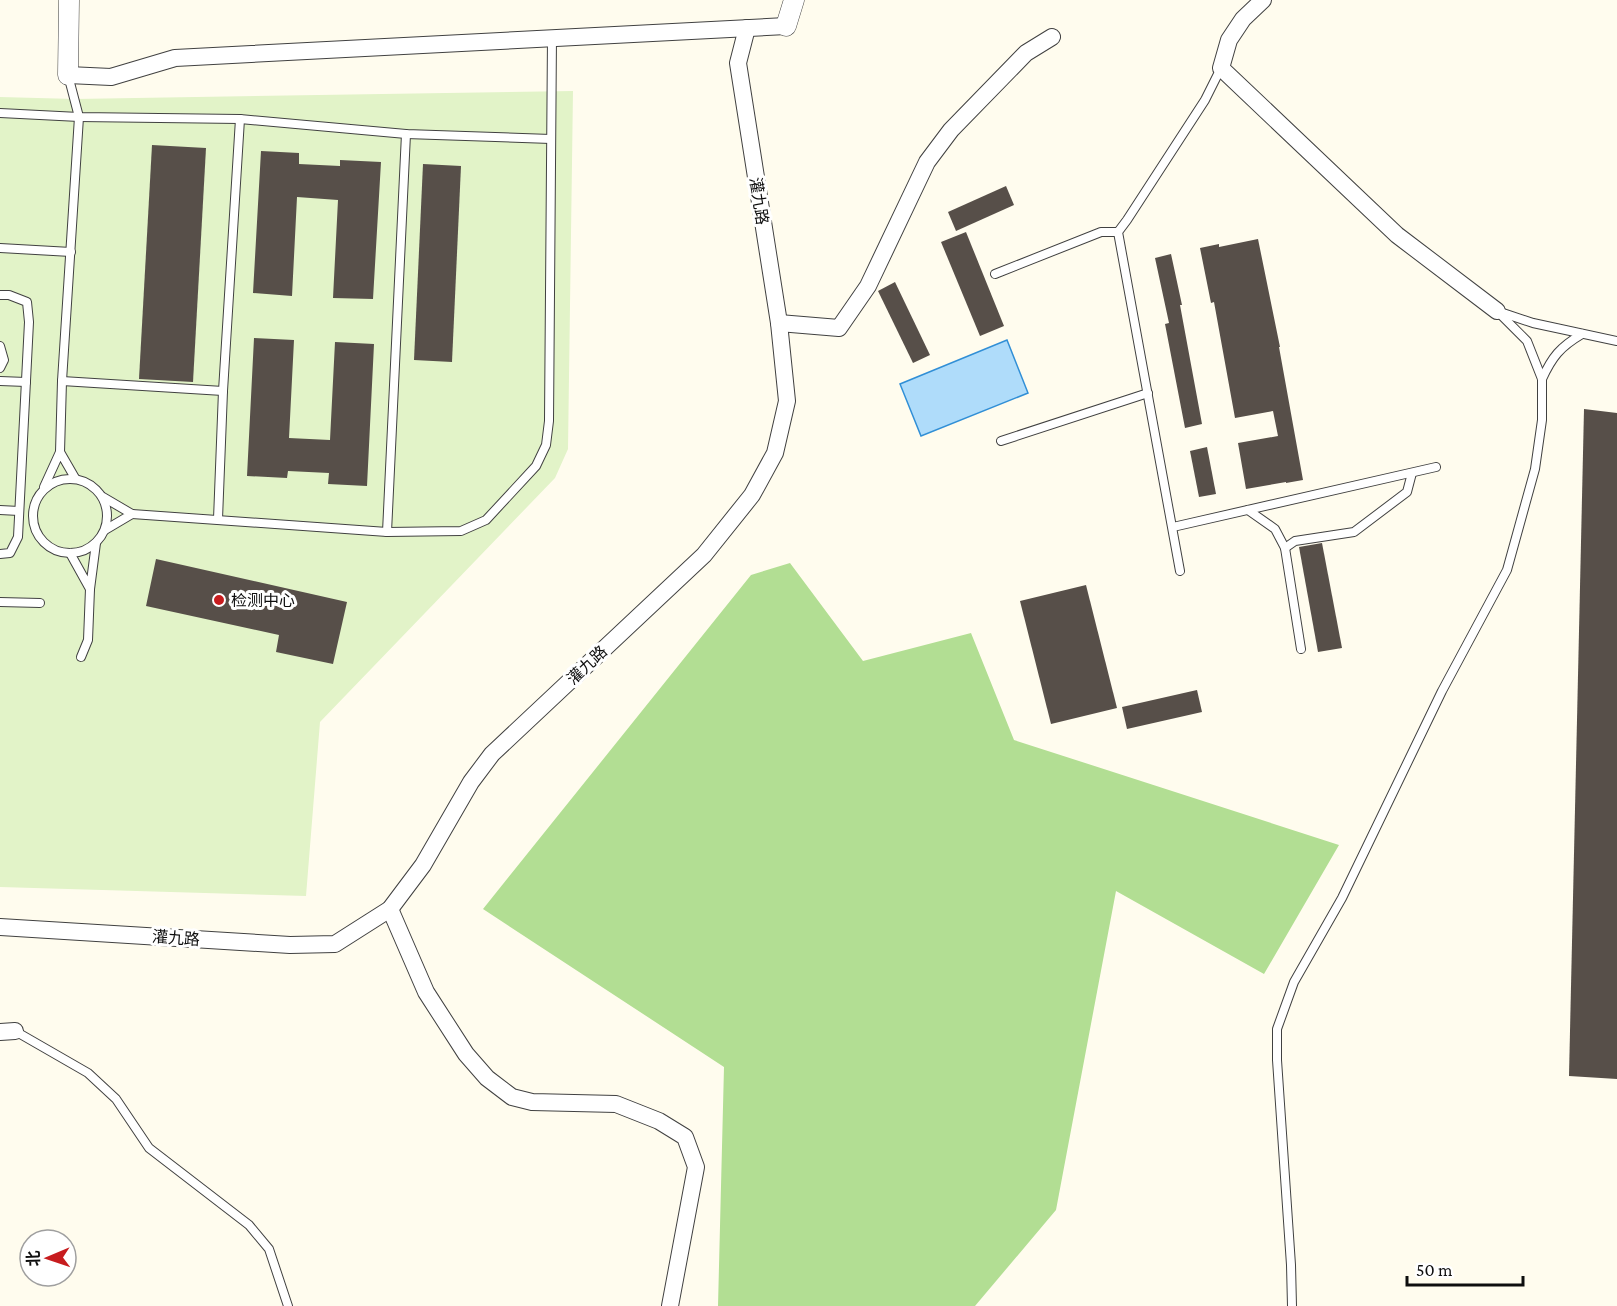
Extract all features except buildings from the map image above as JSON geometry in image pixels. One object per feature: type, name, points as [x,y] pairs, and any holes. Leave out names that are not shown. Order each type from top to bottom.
[{"type":"street","points":[[69,0],[68,75],[111,77],[175,58],[786,26]]},
{"type":"street","points":[[783,0],[786,26]]},
{"type":"street","points":[[786,26],[794,0]]},
{"type":"street","points":[[1263,0],[1244,19],[1229,40],[1221,68],[1397,235],[1497,311]]},
{"type":"street","name":"灌九路","points":[[0,927],[290,945],[335,944],[390,909],[423,865],[471,782],[492,754],[704,555],[752,495],[775,453],[787,401],[779,323],[738,63],[747,28]]},
{"type":"street","points":[[779,323],[839,328],[868,286],[927,162],[951,130],[1026,53],[1052,37]]},
{"type":"street","points":[[390,909],[426,992],[466,1054],[487,1078],[512,1097],[532,1102],[616,1104],[659,1120],[685,1137],[696,1167],[670,1306]]},
{"type":"lane","points":[[103,497],[132,514],[387,532],[461,531],[486,520],[536,466],[546,445],[549,421],[552,37]]},
{"type":"lane","points":[[1180,571],[1118,232],[1205,100],[1221,68]]},
{"type":"lane","points":[[44,489],[60,452],[62,381],[79,117],[68,75]]},
{"type":"lane","points":[[0,113],[79,117],[240,119],[406,134],[551,139]]},
{"type":"lane","points":[[218,519],[223,391],[240,119]]},
{"type":"lane","points":[[387,532],[406,134]]},
{"type":"lane","points":[[995,274],[1101,232],[1118,232]]},
{"type":"lane","points":[[0,248],[71,252]]},
{"type":"lane","points":[[0,295],[9,295],[27,302],[29,322],[18,537],[10,553],[0,554]]},
{"type":"lane","points":[[1497,311],[1533,323],[1617,341]]},
{"type":"lane","points":[[1292,1306],[1277,1029],[1294,982],[1342,898],[1442,692],[1507,570],[1535,469],[1542,420],[1542,379],[1527,341],[1497,311]]},
{"type":"lane","points":[[1542,379],[1551,360],[1568,342],[1582,334]]},
{"type":"lane","points":[[0,346],[4,360],[0,368]]},
{"type":"lane","points":[[0,381],[26,382]]},
{"type":"lane","points":[[62,381],[223,391]]},
{"type":"lane","points":[[1001,441],[1148,393]]},
{"type":"lane","points":[[60,452],[75,478]]},
{"type":"lane","points":[[1173,527],[1436,467]]},
{"type":"lane","points":[[1285,548],[1295,541],[1354,532],[1407,492],[1412,473]]},
{"type":"lane","points":[[64,478],[75,478],[86,481],[96,488],[107,507],[108,519],[105,530],[89,549],[70,553],[59,552],[41,540],[33,519],[33,508],[37,498],[53,482],[64,478]]},
{"type":"lane","points":[[0,510],[19,511]]},
{"type":"lane","points":[[1248,510],[1275,529],[1285,548],[1301,649]]},
{"type":"lane","points":[[105,530],[132,514]]},
{"type":"lane","points":[[81,657],[88,640],[90,589],[96,543]]},
{"type":"lane","points":[[70,553],[90,589]]},
{"type":"lane","points":[[0,602],[40,603]]},
{"type":"lane","points":[[8,1032],[88,1073],[116,1099],[149,1148],[249,1225],[269,1249],[288,1306]]},
{"type":"green space","name":"检测中心","points":[[573,91],[568,449],[555,478],[320,722],[306,896],[0,887],[0,97],[75,99]]},
{"type":"green space","points":[[790,563],[863,661],[971,633],[1014,740],[1339,845],[1264,974],[1116,891],[1056,1210],[975,1306],[718,1306],[724,1067],[483,909],[751,575]]},
{"type":"water","points":[[1007,340],[1028,393],[921,436],[900,384]]},
{"type":"place","name":"检测中心","points":[[219,600]]}]
